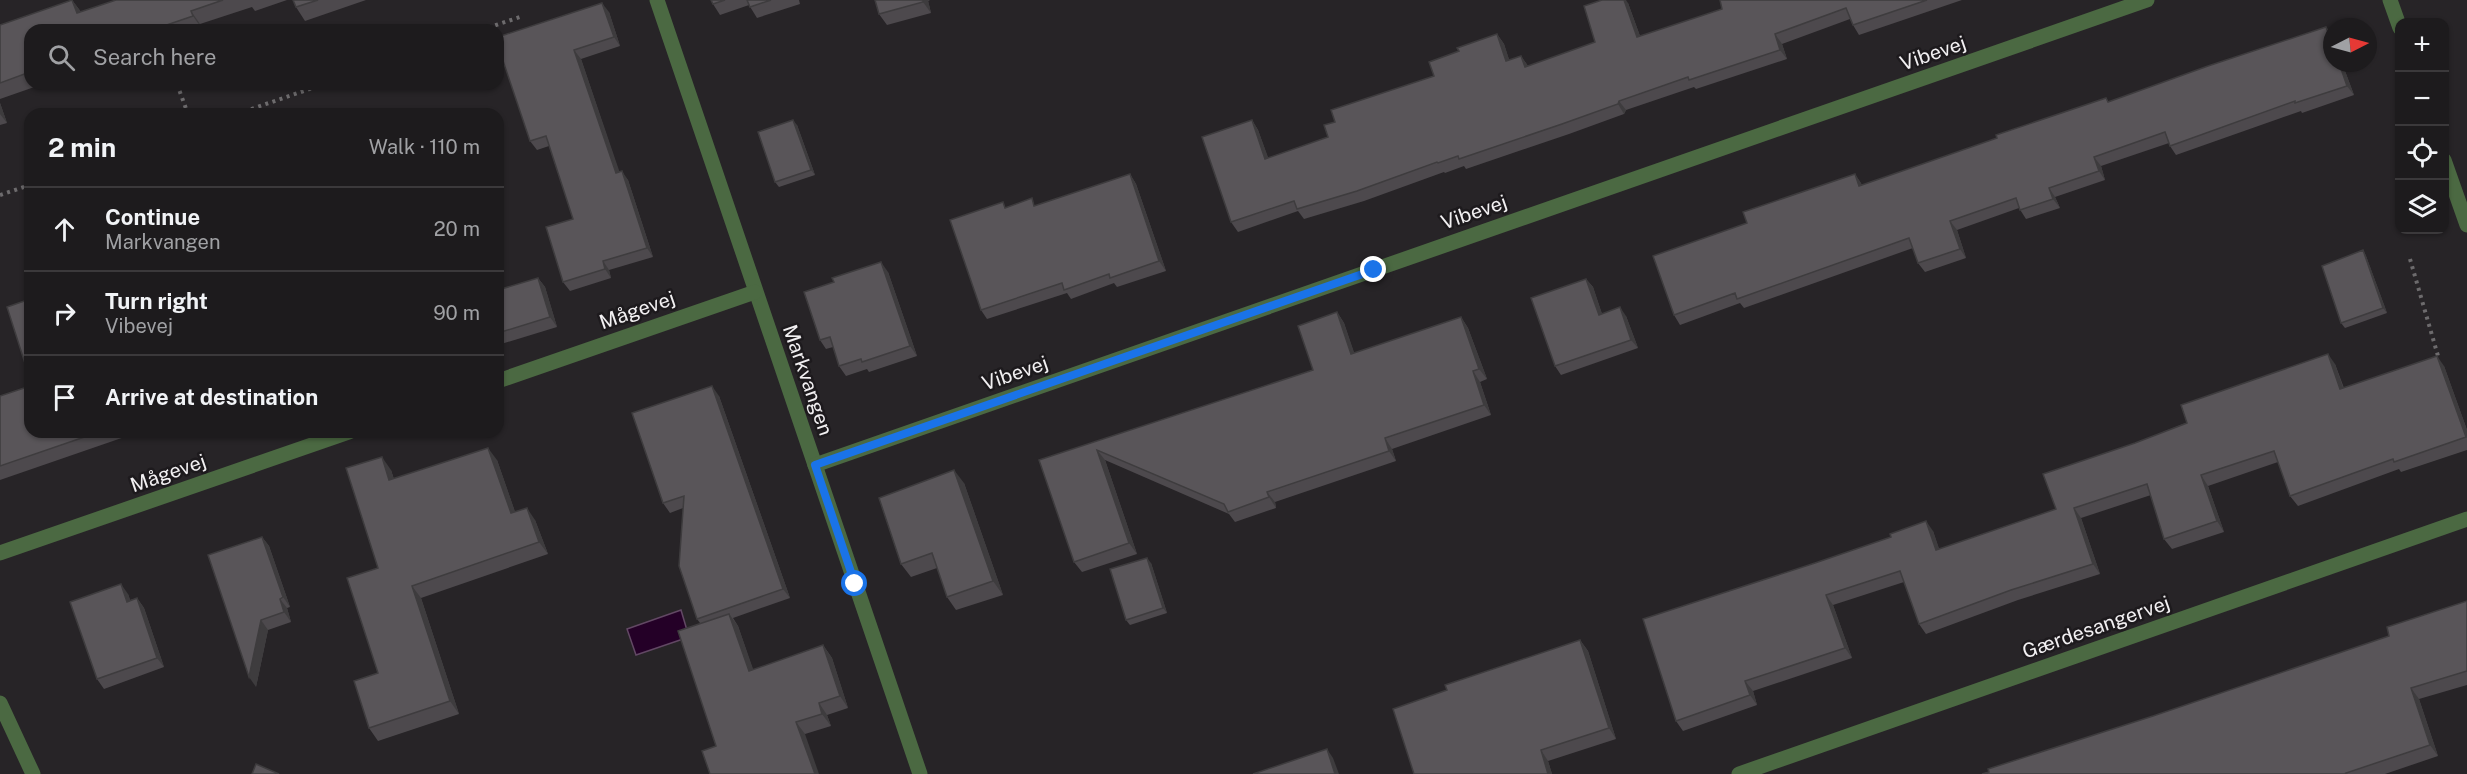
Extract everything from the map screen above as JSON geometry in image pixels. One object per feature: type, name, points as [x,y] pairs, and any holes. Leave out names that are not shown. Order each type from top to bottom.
[{"type":"street","name":"Markvangen","points":[[657,0],[920,774]]},
{"type":"street","name":"Vibevej","points":[[815,465],[2147,0]]},
{"type":"street","points":[[2390,0],[2396,18]]},
{"type":"street","points":[[2449,172],[2467,225]]},
{"type":"street","name":"Mågevej","points":[[504,379],[755,292]]},
{"type":"street","name":"Mågevej","points":[[0,553],[332,438]]},
{"type":"street","name":"Gærdesangervej","points":[[1739,774],[2467,519]]},
{"type":"street","points":[[0,703],[33,774]]},
{"type":"path","points":[[499,24],[520,17]]},
{"type":"path","points":[[179,90],[186,108]]},
{"type":"path","points":[[254,108],[307,90]]},
{"type":"path","points":[[0,195],[24,187]]},
{"type":"path","points":[[2410,259],[2438,356]]},
{"type":"shaded area","points":[[681,610],[689,637],[636,655],[627,629]]},
{"type":"building","points":[[72,0],[77,13],[116,0],[223,0],[191,11],[193,16],[170,24],[24,24],[24,74],[0,83],[0,25]]},
{"type":"building","points":[[293,0],[318,0],[296,7]]},
{"type":"building","points":[[711,0],[725,0],[713,4]]},
{"type":"building","points":[[747,0],[771,0],[750,7]]},
{"type":"building","points":[[875,0],[923,0],[923,2],[879,14]]},
{"type":"building","points":[[1602,0],[1624,0],[1637,37],[1722,9],[1720,0],[1927,0],[1853,25],[1846,8],[1775,34],[1780,50],[1689,80],[1688,77],[1562,124],[1459,159],[1458,156],[1437,162],[1357,191],[1297,209],[1294,201],[1231,222],[1202,137],[1252,120],[1265,159],[1328,137],[1324,125],[1335,122],[1331,110],[1434,76],[1429,62],[1459,51],[1457,48],[1497,34],[1506,61],[1521,56],[1525,67],[1595,42],[1584,6]]},
{"type":"building","points":[[602,3],[614,37],[574,50],[616,173],[622,171],[647,248],[603,261],[605,269],[563,282],[546,227],[573,219],[546,136],[530,141],[504,64],[504,35]]},
{"type":"building","points":[[2323,28],[2323,72],[2342,72],[2347,86],[2295,103],[2295,101],[2170,146],[2165,132],[2094,157],[2099,171],[2049,188],[2053,199],[2020,210],[2016,198],[1950,221],[1960,249],[1918,263],[1909,238],[1737,299],[1735,293],[1674,315],[1653,256],[1747,223],[1743,212],[1855,174],[1859,186],[1997,138],[1996,135],[2106,98],[2108,102]]},
{"type":"building","points":[[793,120],[811,170],[775,182],[758,132]]},
{"type":"building","points":[[1130,174],[1159,261],[1110,278],[1109,274],[1064,290],[1062,283],[981,310],[950,220],[1003,202],[1005,208],[1032,198],[1034,206]]},
{"type":"building","points":[[2363,250],[2383,308],[2341,323],[2322,266]]},
{"type":"building","points":[[881,262],[910,346],[862,362],[861,359],[839,366],[830,337],[820,340],[804,292],[834,282],[832,278]]},
{"type":"building","points":[[538,278],[550,317],[504,331],[504,288]]},
{"type":"building","points":[[1586,279],[1599,315],[1620,307],[1631,340],[1555,366],[1531,298]]},
{"type":"building","points":[[24,301],[24,360],[7,307]]},
{"type":"building","points":[[1337,312],[1351,354],[1461,317],[1479,369],[1473,371],[1484,405],[1385,438],[1389,451],[1267,492],[1269,497],[1228,512],[1224,504],[1097,450],[1129,543],[1074,562],[1039,460],[1313,370],[1298,326]]},
{"type":"building","points":[[2328,354],[2340,389],[2437,356],[2466,437],[2394,462],[2393,459],[2290,496],[2274,451],[2201,475],[2217,521],[2164,539],[2147,484],[2074,508],[2093,564],[2011,590],[1919,624],[1900,571],[1826,595],[1845,648],[1745,681],[1750,695],[1676,721],[1643,619],[1891,537],[1890,534],[1926,521],[1936,550],[2056,509],[2043,474],[2187,423],[2181,405]]},
{"type":"building","points":[[712,386],[783,589],[697,619],[679,566],[684,496],[663,503],[632,413]]},
{"type":"building","points":[[24,388],[24,438],[82,438],[0,466],[0,396]]},
{"type":"building","points":[[488,448],[511,513],[527,508],[539,542],[412,586],[450,701],[369,728],[354,681],[378,673],[347,578],[378,568],[346,468],[382,457],[389,480]]},
{"type":"building","points":[[954,470],[993,581],[947,597],[932,553],[901,564],[879,498]]},
{"type":"building","points":[[262,537],[283,597],[280,599],[284,612],[261,620],[249,677],[208,555]]},
{"type":"building","points":[[1147,558],[1163,608],[1126,620],[1110,569]]},
{"type":"building","points":[[121,584],[127,602],[137,598],[157,658],[97,679],[70,602]]},
{"type":"building","points":[[2467,601],[2467,671],[2411,688],[2430,745],[2347,774],[1982,774],[1989,772],[1988,769],[2389,636],[2387,627]]},
{"type":"building","points":[[729,614],[749,671],[823,645],[840,696],[819,703],[822,714],[796,722],[815,774],[710,774],[702,751],[716,746],[678,631]]},
{"type":"building","points":[[1580,640],[1609,728],[1541,750],[1548,774],[1414,774],[1393,709],[1447,690],[1445,685]]},
{"type":"building","points":[[1327,749],[1335,774],[1253,774]]},
{"type":"building","points":[[256,764],[279,774],[252,774]]},
{"type":"route","points":[[855,584],[815,465],[1374,270]]}]
